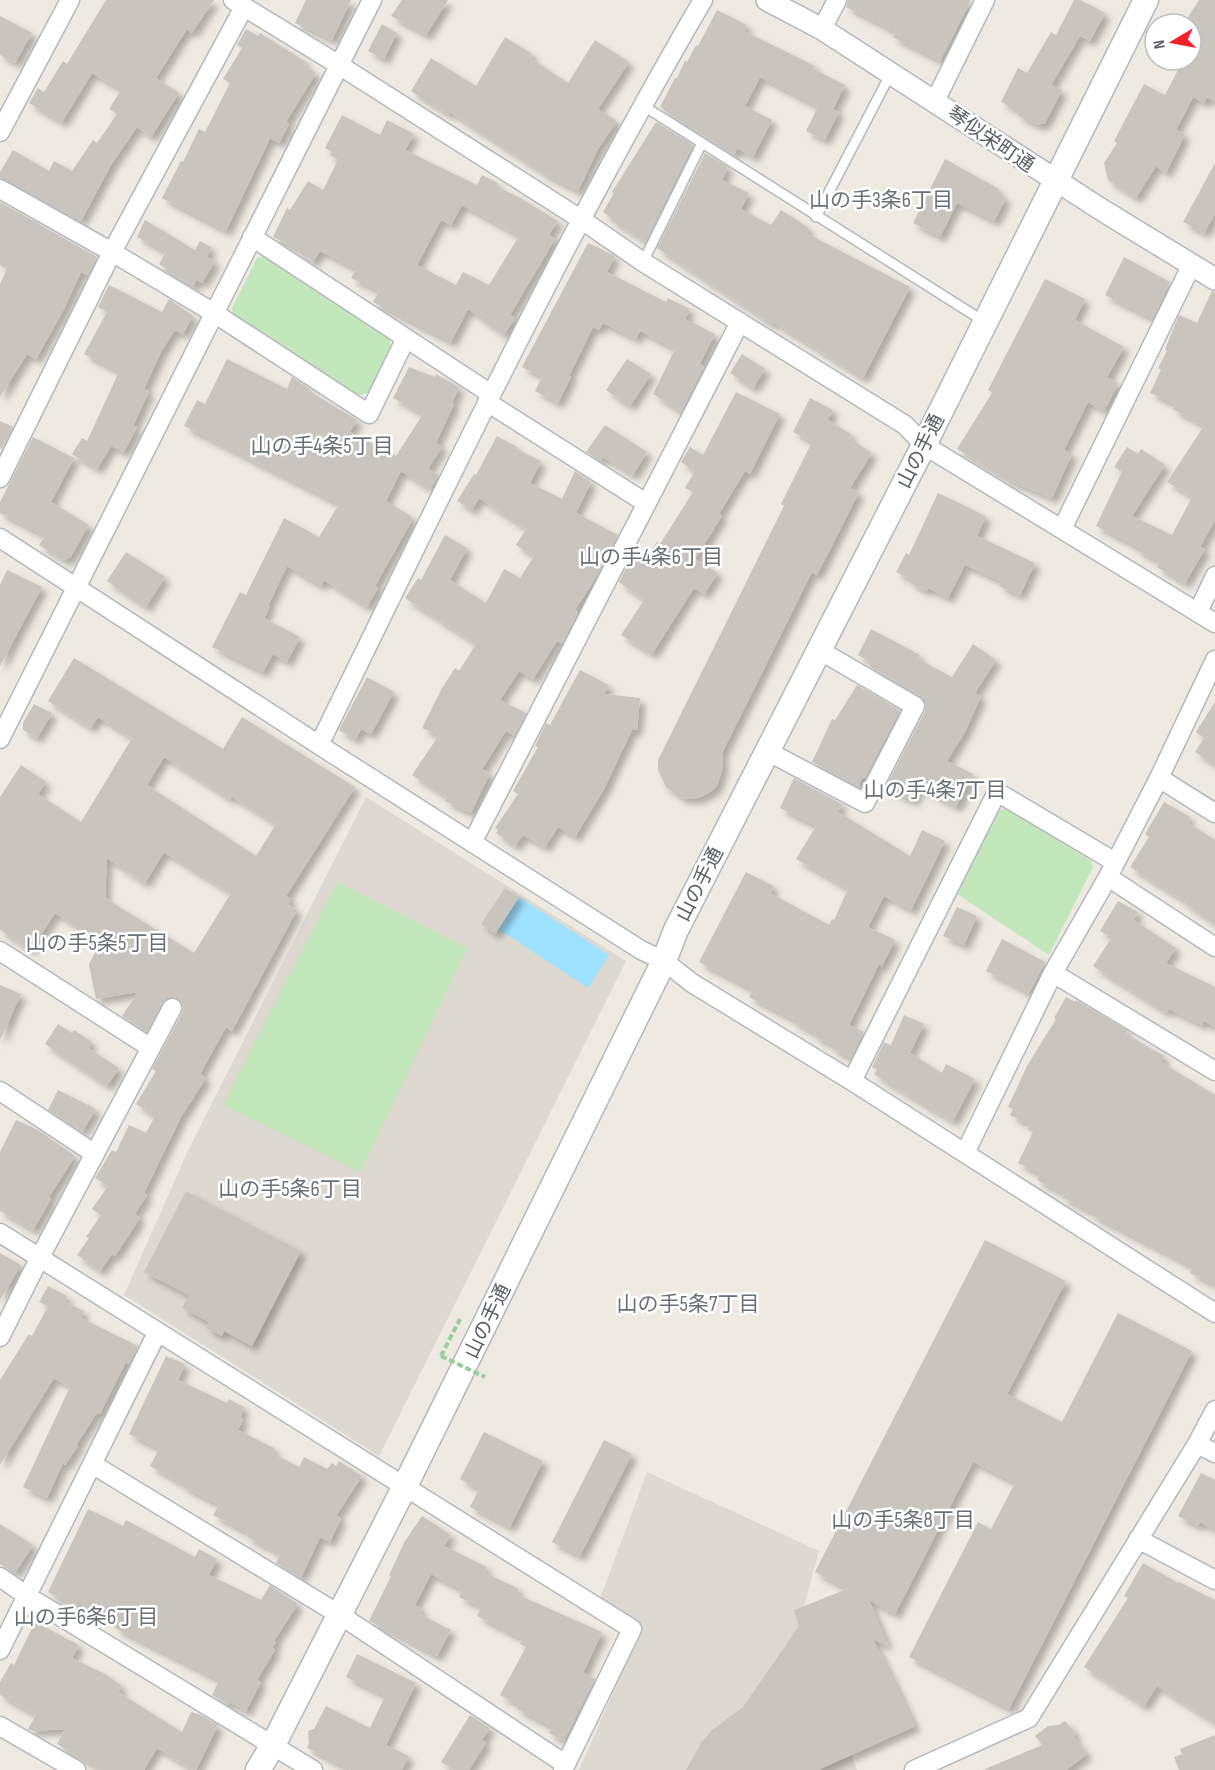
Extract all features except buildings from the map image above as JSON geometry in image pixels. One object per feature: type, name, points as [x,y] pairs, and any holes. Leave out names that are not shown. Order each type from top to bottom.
[{"type":"main road","name":"山の手通","points":[[258,1770],[405,1486],[664,962],[676,930],[924,445],[1146,0]]},
{"type":"street","points":[[0,132],[70,0]]},
{"type":"street","points":[[0,739],[372,0]]},
{"type":"street","points":[[319,745],[489,398],[642,105],[703,0]]},
{"type":"street","name":"琴似栄町通","points":[[767,0],[822,29],[1055,181],[1215,279]]},
{"type":"street","points":[[822,29],[837,0]]},
{"type":"street","points":[[935,101],[985,0]]},
{"type":"street","points":[[0,478],[238,4],[339,65],[644,262],[905,425],[924,445],[1215,623]]},
{"type":"street","points":[[0,189],[214,313],[369,414],[406,338]]},
{"type":"street","points":[[252,237],[406,338],[489,398],[646,503]]},
{"type":"street","points":[[1062,529],[1192,264]]},
{"type":"street","points":[[472,843],[740,322]]},
{"type":"street","points":[[0,538],[472,843],[641,950],[664,962],[692,983],[852,1081],[1215,1313]]},
{"type":"street","points":[[1197,612],[1215,576]]},
{"type":"street","points":[[767,751],[865,803],[915,706],[819,650]]},
{"type":"street","points":[[965,1153],[1053,973],[1112,870],[1159,778],[1215,660]]},
{"type":"street","points":[[1159,778],[1215,813]]},
{"type":"street","points":[[852,1081],[997,792],[1112,870],[1215,947]]},
{"type":"street","points":[[0,951],[151,1048]]},
{"type":"street","points":[[1053,973],[1215,1071]]},
{"type":"street","points":[[0,1337],[172,1008]]},
{"type":"street","points":[[0,1091],[95,1154]]},
{"type":"street","points":[[0,1233],[632,1629],[564,1767],[340,1615],[92,1464]]},
{"type":"street","points":[[0,1650],[157,1333]]},
{"type":"street","points":[[914,1770],[1029,1718],[1197,1444],[1215,1410]]},
{"type":"street","points":[[1197,1444],[1215,1453]]},
{"type":"street","points":[[1138,1539],[1215,1580]]},
{"type":"street","points":[[0,1578],[313,1770]]},
{"type":"street","points":[[0,1726],[76,1770]]},
{"type":"lane","points":[[816,217],[891,73]]},
{"type":"lane","points":[[642,105],[985,322]]},
{"type":"lane","points":[[644,262],[702,143]]},
{"type":"path","points":[[460,1319],[441,1356],[485,1377]]},
{"type":"shaded area","points":[[366,797],[626,961],[379,1456],[124,1295],[187,1153]]},
{"type":"shaded area","points":[[647,1472],[819,1551],[801,1617],[857,1770],[579,1770],[643,1624],[600,1599]]},
{"type":"green space","points":[[263,256],[389,338],[391,347],[368,393],[357,396],[234,316],[232,308],[257,258]]},
{"type":"green space","points":[[1006,808],[1091,861],[1093,867],[1049,955],[957,894],[998,811]]},
{"type":"green space","points":[[337,882],[467,948],[360,1172],[223,1105]]},
{"type":"water","points":[[519,897],[609,955],[588,988],[498,929]]},
{"type":"district","name":"山の手3条6丁目","points":[[881,200]]},
{"type":"district","name":"山の手4条5丁目","points":[[322,446]]},
{"type":"district","name":"山の手4条6丁目","points":[[651,557]]},
{"type":"district","name":"山の手4条7丁目","points":[[935,790]]},
{"type":"district","name":"山の手5条5丁目","points":[[97,943]]},
{"type":"district","name":"山の手5条6丁目","points":[[290,1189]]},
{"type":"district","name":"山の手5条7丁目","points":[[688,1304]]},
{"type":"district","name":"山の手5条8丁目","points":[[903,1520]]},
{"type":"district","name":"山の手6条6丁目","points":[[86,1617]]}]
